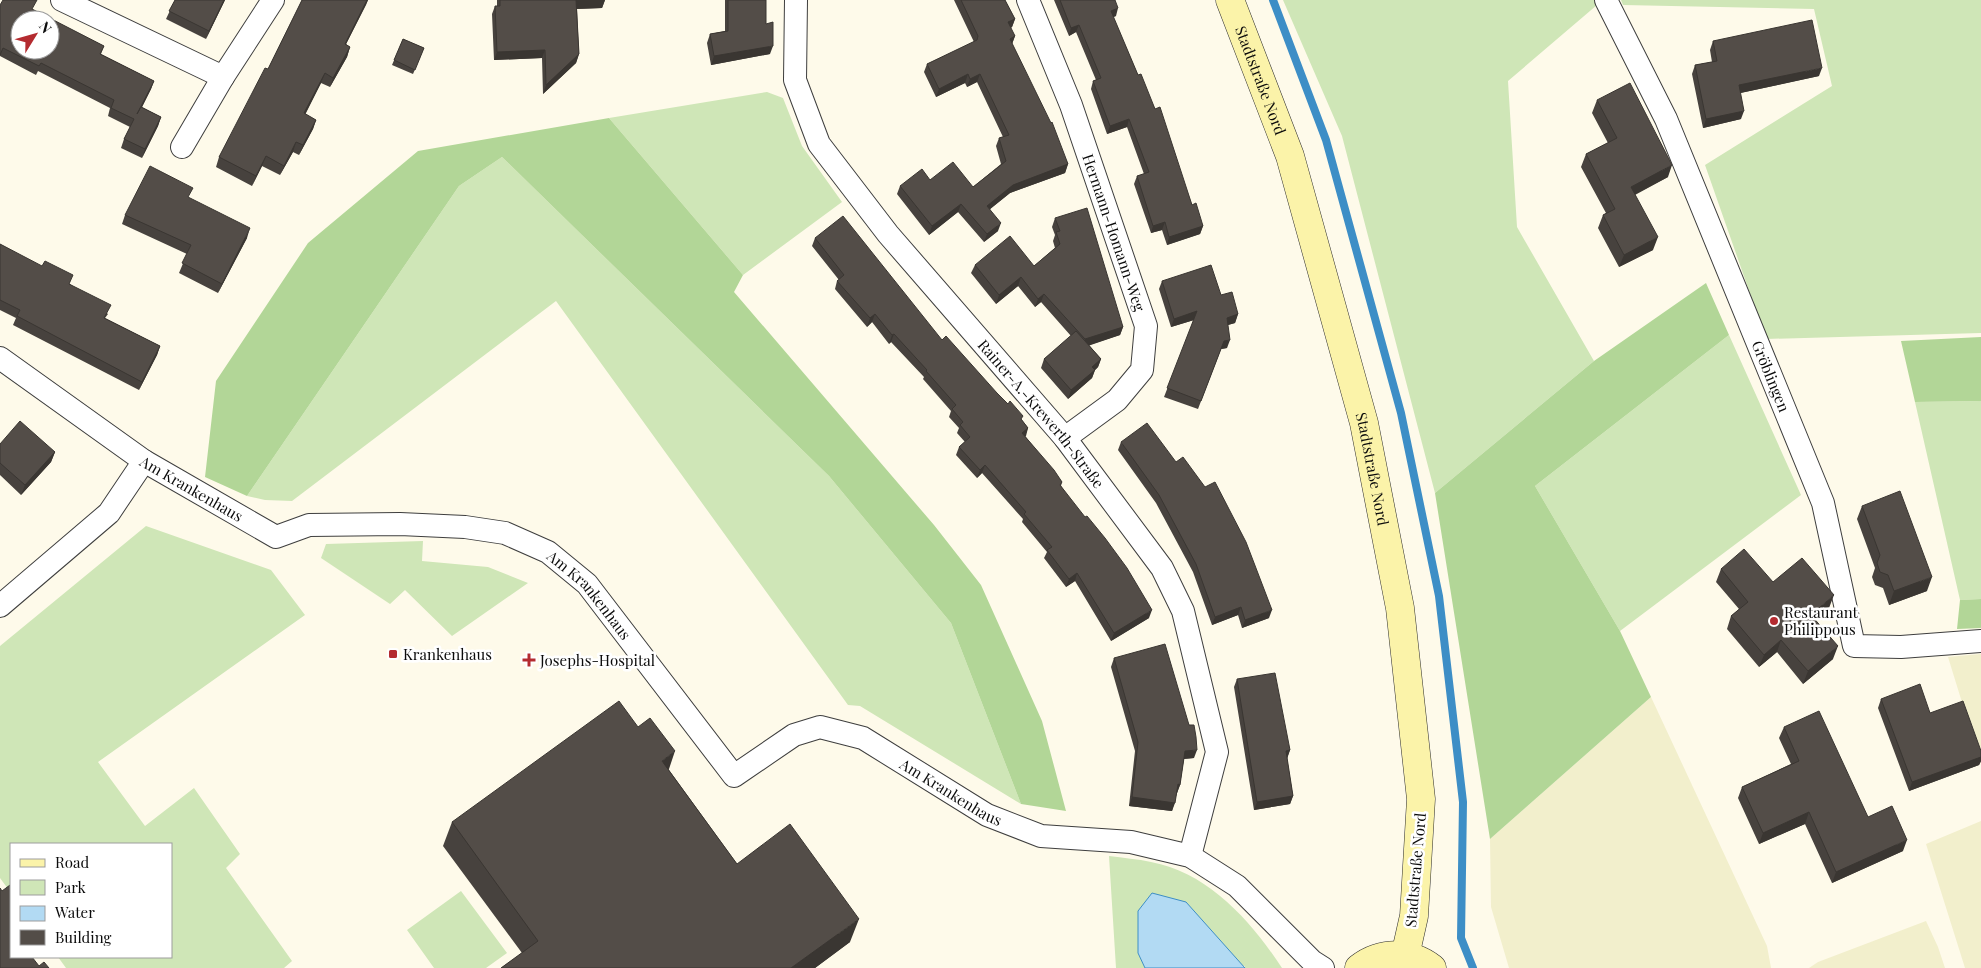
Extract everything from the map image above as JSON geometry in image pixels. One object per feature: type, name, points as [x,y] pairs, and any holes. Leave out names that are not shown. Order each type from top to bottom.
[{"type":"main road","name":"Stadtstraße Nord","points":[[1230,0],[1293,166],[1364,423],[1400,608],[1421,799],[1414,916],[1405,956]]},
{"type":"main road","points":[[1359,968],[1376,958],[1405,956],[1417,959],[1432,968]]},
{"type":"street","points":[[62,0],[223,77]]},
{"type":"street","points":[[182,146],[223,77],[273,0]]},
{"type":"street","name":"Rainer-A.-Krewerth-Straße","points":[[796,0],[795,80],[819,144],[888,234],[1065,438],[1162,568],[1183,611],[1217,752],[1190,856]]},
{"type":"street","name":"Hermann-Homann-Weg","points":[[1028,0],[1071,104],[1146,326],[1142,370],[1117,400],[1065,438]]},
{"type":"street","name":"Gröblingen","points":[[1606,0],[1666,119],[1823,503],[1854,646],[1901,647],[1981,641]]},
{"type":"street","points":[[0,358],[144,460]]},
{"type":"street","name":"Am Krankenhaus","points":[[0,606],[110,513],[144,460],[276,537],[309,525],[400,524],[465,527],[505,533],[548,552],[587,584],[734,776],[794,735],[820,726],[864,738],[987,815],[1041,836],[1131,842],[1190,856],[1237,886],[1312,960],[1323,968]]},
{"type":"shaded area","points":[[1981,654],[1981,764],[1948,657]]},
{"type":"shaded area","points":[[1651,697],[1767,946],[1771,968],[1509,968],[1491,907],[1490,839]]},
{"type":"shaded area","points":[[1981,821],[1981,968],[1965,968],[1926,844]]},
{"type":"shaded area","points":[[1926,921],[1945,968],[1809,968],[1818,962]]},
{"type":"green space","points":[[1283,0],[1595,0],[1597,5],[1508,81],[1517,227],[1594,361],[1435,493],[1342,136]]},
{"type":"green space","points":[[1621,0],[1981,0],[1981,333],[1766,339],[1705,165],[1832,86],[1814,9],[1623,5]]},
{"type":"green space","points":[[767,92],[783,98],[802,146],[842,202],[743,275],[609,118]]},
{"type":"green space","points":[[609,118],[743,275],[734,292],[934,525],[981,585],[1042,721],[1066,811],[1021,804],[951,623],[829,476],[502,157],[459,186],[247,496],[205,477],[216,381],[308,243],[418,151]]},
{"type":"green space","points":[[502,157],[829,476],[951,623],[1021,804],[860,706],[848,705],[556,301],[292,501],[265,500],[247,496],[459,186]]},
{"type":"green space","points":[[1706,283],[1729,335],[1535,486],[1620,631],[1651,697],[1490,839],[1435,493],[1594,361]]},
{"type":"green space","points":[[1729,335],[1801,495],[1620,631],[1535,486]]},
{"type":"green space","points":[[1981,337],[1981,401],[1915,402],[1901,341]]},
{"type":"green space","points":[[1981,401],[1981,599],[1960,600],[1915,402]]},
{"type":"green space","points":[[146,526],[271,570],[305,615],[98,762],[145,826],[194,788],[240,854],[226,868],[292,961],[284,968],[66,968],[59,958],[172,958],[172,843],[10,843],[10,892],[0,878],[0,646]]},
{"type":"green space","points":[[423,541],[422,561],[488,567],[528,583],[452,636],[405,590],[390,604],[321,558],[326,544]]},
{"type":"green space","points":[[1981,599],[1981,628],[1957,629],[1960,600]]},
{"type":"green space","points":[[1109,856],[1146,861],[1172,868],[1210,888],[1227,901],[1257,933],[1282,968],[1245,968],[1245,966],[1138,953],[1145,968],[1116,968]]},
{"type":"green space","points":[[461,891],[507,953],[486,968],[434,968],[407,930]]},
{"type":"water","points":[[1152,893],[1186,902],[1245,968],[1145,968],[1138,953],[1138,911]]},
{"type":"building","points":[[3,0],[37,0],[32,9],[34,10],[10,10],[10,52],[3,48],[0,55],[0,5]]},
{"type":"building","points":[[175,0],[224,0],[209,31],[169,11]]},
{"type":"building","points":[[302,0],[367,0],[345,44],[350,47],[333,78],[325,73],[304,113],[316,120],[303,145],[296,142],[284,166],[266,156],[256,176],[219,157],[265,68],[268,69]]},
{"type":"building","points":[[500,0],[576,0],[579,54],[546,85],[545,50],[497,52],[495,6],[500,6]]},
{"type":"building","points":[[728,0],[766,0],[766,24],[773,22],[773,46],[714,56],[710,34],[728,31]]},
{"type":"building","points":[[961,0],[1005,0],[1015,19],[1008,22],[1015,36],[1010,39],[1052,122],[1068,164],[1013,185],[987,206],[1001,223],[987,234],[961,204],[932,226],[900,186],[922,169],[930,180],[953,162],[973,187],[1006,161],[999,138],[1009,135],[980,74],[970,79],[968,74],[939,89],[927,64],[977,40],[978,36]]},
{"type":"building","points":[[1060,0],[1115,0],[1118,8],[1111,11],[1138,75],[1141,74],[1155,109],[1160,107],[1192,205],[1196,203],[1203,226],[1169,237],[1165,222],[1153,226],[1137,176],[1149,172],[1129,119],[1110,126],[1093,81],[1101,78],[1079,25],[1071,28]]},
{"type":"building","points":[[1812,20],[1822,68],[1739,85],[1744,111],[1706,119],[1695,65],[1717,61],[1713,41]]},
{"type":"building","points":[[60,23],[104,46],[100,54],[154,81],[137,114],[141,107],[161,117],[145,149],[124,139],[134,119],[111,108],[114,100],[41,63],[39,66],[27,60],[60,60]]},
{"type":"building","points":[[403,39],[424,48],[415,70],[394,60]]},
{"type":"building","points":[[1630,83],[1672,165],[1631,187],[1658,237],[1624,255],[1603,215],[1615,209],[1586,154],[1617,138],[1597,100]]},
{"type":"building","points":[[150,166],[193,188],[188,197],[250,228],[222,284],[182,263],[191,245],[125,215]]},
{"type":"building","points":[[1087,208],[1123,327],[1085,339],[1044,294],[1038,299],[1021,277],[999,295],[975,265],[1010,236],[1034,266],[1060,244],[1056,232],[1060,231],[1055,218]]},
{"type":"building","points":[[843,216],[942,340],[946,336],[997,393],[1008,404],[1010,401],[1023,416],[1021,419],[1028,428],[1022,433],[1054,470],[1062,482],[1060,485],[1085,517],[1087,516],[1105,538],[1127,568],[1152,610],[1114,633],[1077,573],[1069,579],[1047,550],[1052,547],[1024,514],[1026,512],[985,465],[980,470],[959,447],[970,437],[960,425],[963,422],[952,409],[956,405],[927,370],[894,334],[892,335],[875,314],[870,318],[837,281],[844,275],[815,238]]},
{"type":"building","points":[[0,244],[42,266],[45,261],[73,275],[69,284],[111,305],[104,318],[160,346],[142,382],[17,316],[20,310],[0,300]]},
{"type":"building","points":[[1211,265],[1221,295],[1232,292],[1238,314],[1227,318],[1230,340],[1224,341],[1201,401],[1167,388],[1197,311],[1174,319],[1162,281]]},
{"type":"building","points":[[1076,331],[1101,359],[1092,367],[1095,370],[1071,390],[1044,359]]},
{"type":"building","points":[[20,421],[55,452],[25,485],[0,463],[0,444]]},
{"type":"building","points":[[1147,423],[1176,462],[1183,457],[1205,487],[1215,482],[1246,542],[1272,610],[1245,620],[1241,607],[1215,617],[1196,564],[1159,495],[1121,442]]},
{"type":"building","points":[[1900,491],[1932,577],[1894,591],[1888,575],[1880,572],[1877,563],[1880,555],[1862,506]]},
{"type":"building","name":"Restaurant Philippous","points":[[1744,549],[1773,582],[1802,558],[1834,595],[1811,615],[1838,646],[1808,671],[1781,640],[1764,655],[1731,616],[1748,602],[1721,569]]},
{"type":"building","points":[[1165,644],[1189,725],[1194,725],[1197,750],[1185,751],[1180,785],[1178,784],[1175,803],[1132,797],[1138,742],[1114,658]]},
{"type":"building","points":[[1275,673],[1290,750],[1286,751],[1293,796],[1257,802],[1237,679]]},
{"type":"building","points":[[1920,684],[1930,713],[1963,701],[1981,751],[1981,757],[1912,782],[1881,699]]},
{"type":"building","points":[[619,701],[638,727],[650,718],[675,751],[662,761],[737,864],[790,824],[859,919],[791,968],[501,968],[538,941],[452,822]]},
{"type":"building","points":[[1819,711],[1868,817],[1892,806],[1907,840],[1836,872],[1809,812],[1763,833],[1742,787],[1799,761],[1784,727]]},
{"type":"building","points":[[10,885],[10,958],[33,958],[39,966],[44,962],[49,968],[0,968],[0,888],[2,891]]},
{"type":"waterway","points":[[1273,0],[1326,140],[1401,413],[1439,596],[1463,802],[1461,938],[1473,968]]},
{"type":"place","name":"Restaurant Philippous","points":[[1774,621]]},
{"type":"place","name":"Krankenhaus","points":[[393,654]]},
{"type":"place","name":"Josephs-Hospital","points":[[529,660]]}]
